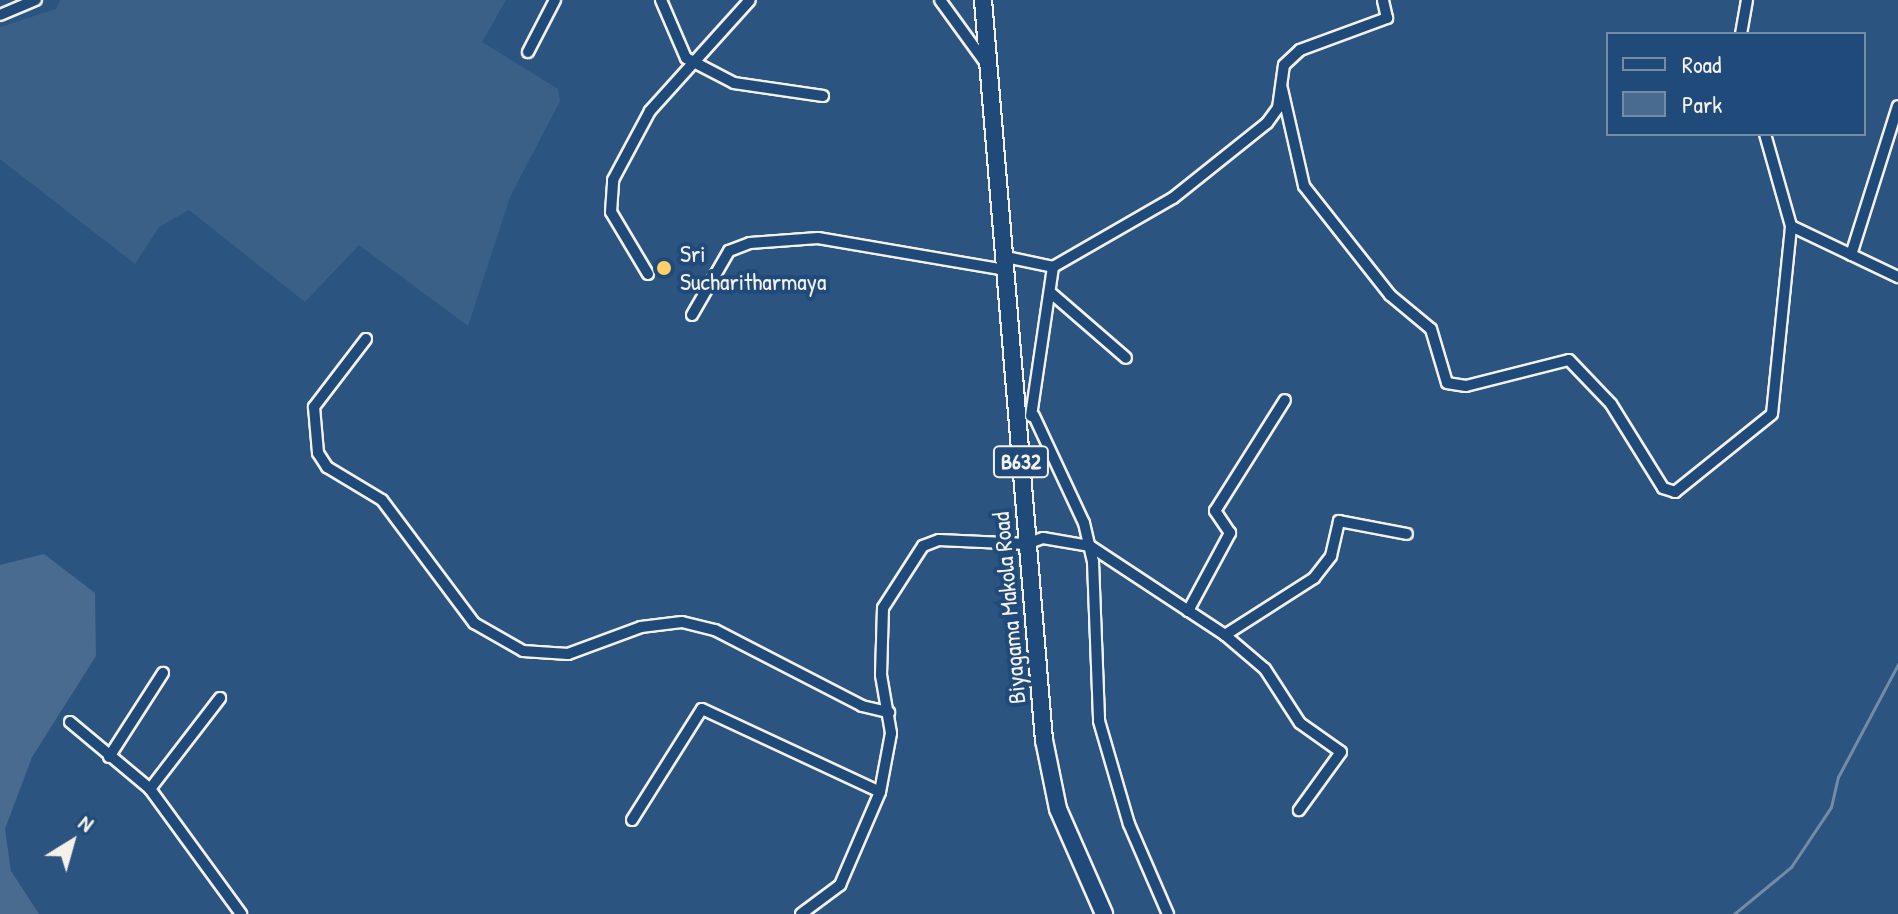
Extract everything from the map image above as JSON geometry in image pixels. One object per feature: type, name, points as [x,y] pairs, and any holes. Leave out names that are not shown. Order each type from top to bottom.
[{"type":"main road","name":"Biyagama Makola Road","points":[[983,0],[1027,544],[1050,775],[1083,878],[1104,914]]},
{"type":"street","points":[[0,15],[36,0]]},
{"type":"street","points":[[528,52],[555,0]]},
{"type":"street","points":[[661,0],[672,12],[678,48],[734,83],[823,96]]},
{"type":"street","points":[[648,274],[611,212],[613,180],[650,111],[750,0]]},
{"type":"street","points":[[940,0],[987,65]]},
{"type":"street","points":[[1383,0],[1387,18],[1300,50],[1284,65],[1282,89],[1304,186],[1390,295],[1431,329],[1447,383],[1466,386],[1569,360],[1611,404],[1663,488],[1675,492],[1772,414],[1791,226],[1766,136]]},
{"type":"street","points":[[1741,32],[1747,0]]},
{"type":"street","points":[[692,315],[729,251],[750,243],[818,238],[1006,264],[1053,267],[1173,198],[1267,123],[1282,89]]},
{"type":"street","points":[[1851,255],[1898,106]]},
{"type":"street","points":[[1791,226],[1898,277]]},
{"type":"street","points":[[1053,267],[1034,416],[1090,546],[1099,721],[1129,824],[1168,914]]},
{"type":"street","points":[[1051,293],[1126,358]]},
{"type":"street","points":[[366,339],[314,407],[318,453],[327,467],[382,500],[474,623],[523,651],[568,654],[641,627],[682,622],[715,630],[862,706],[889,712]]},
{"type":"street","points":[[1188,611],[1230,533],[1215,511],[1285,400]]},
{"type":"street","points":[[1017,415],[1034,416]]},
{"type":"street","points":[[1225,635],[1314,578],[1331,556],[1339,521],[1407,534]]},
{"type":"street","points":[[801,914],[840,885],[880,792],[889,712],[878,629],[883,608],[923,546],[979,537],[1027,544],[1043,538],[1090,546],[1225,635],[1265,669],[1300,723],[1341,752],[1299,810]]},
{"type":"street","points":[[109,757],[163,673]]},
{"type":"street","points":[[150,789],[220,698]]},
{"type":"street","points":[[632,820],[702,709],[880,792]]},
{"type":"street","points":[[70,722],[150,789],[241,914]]},
{"type":"shaded area","points":[[60,0],[506,0],[482,42],[558,89],[560,101],[510,197],[468,326],[359,245],[305,302],[189,210],[159,227],[135,264],[0,159],[0,27],[56,9]]},
{"type":"green space","points":[[44,554],[95,593],[96,656],[32,757],[5,829],[11,871],[39,914],[0,914],[0,565]]},
{"type":"waterway","points":[[1734,914],[1791,867],[1831,807],[1838,777],[1898,664]]},
{"type":"place","name":"Sri Sucharitharmaya","points":[[664,268]]}]
